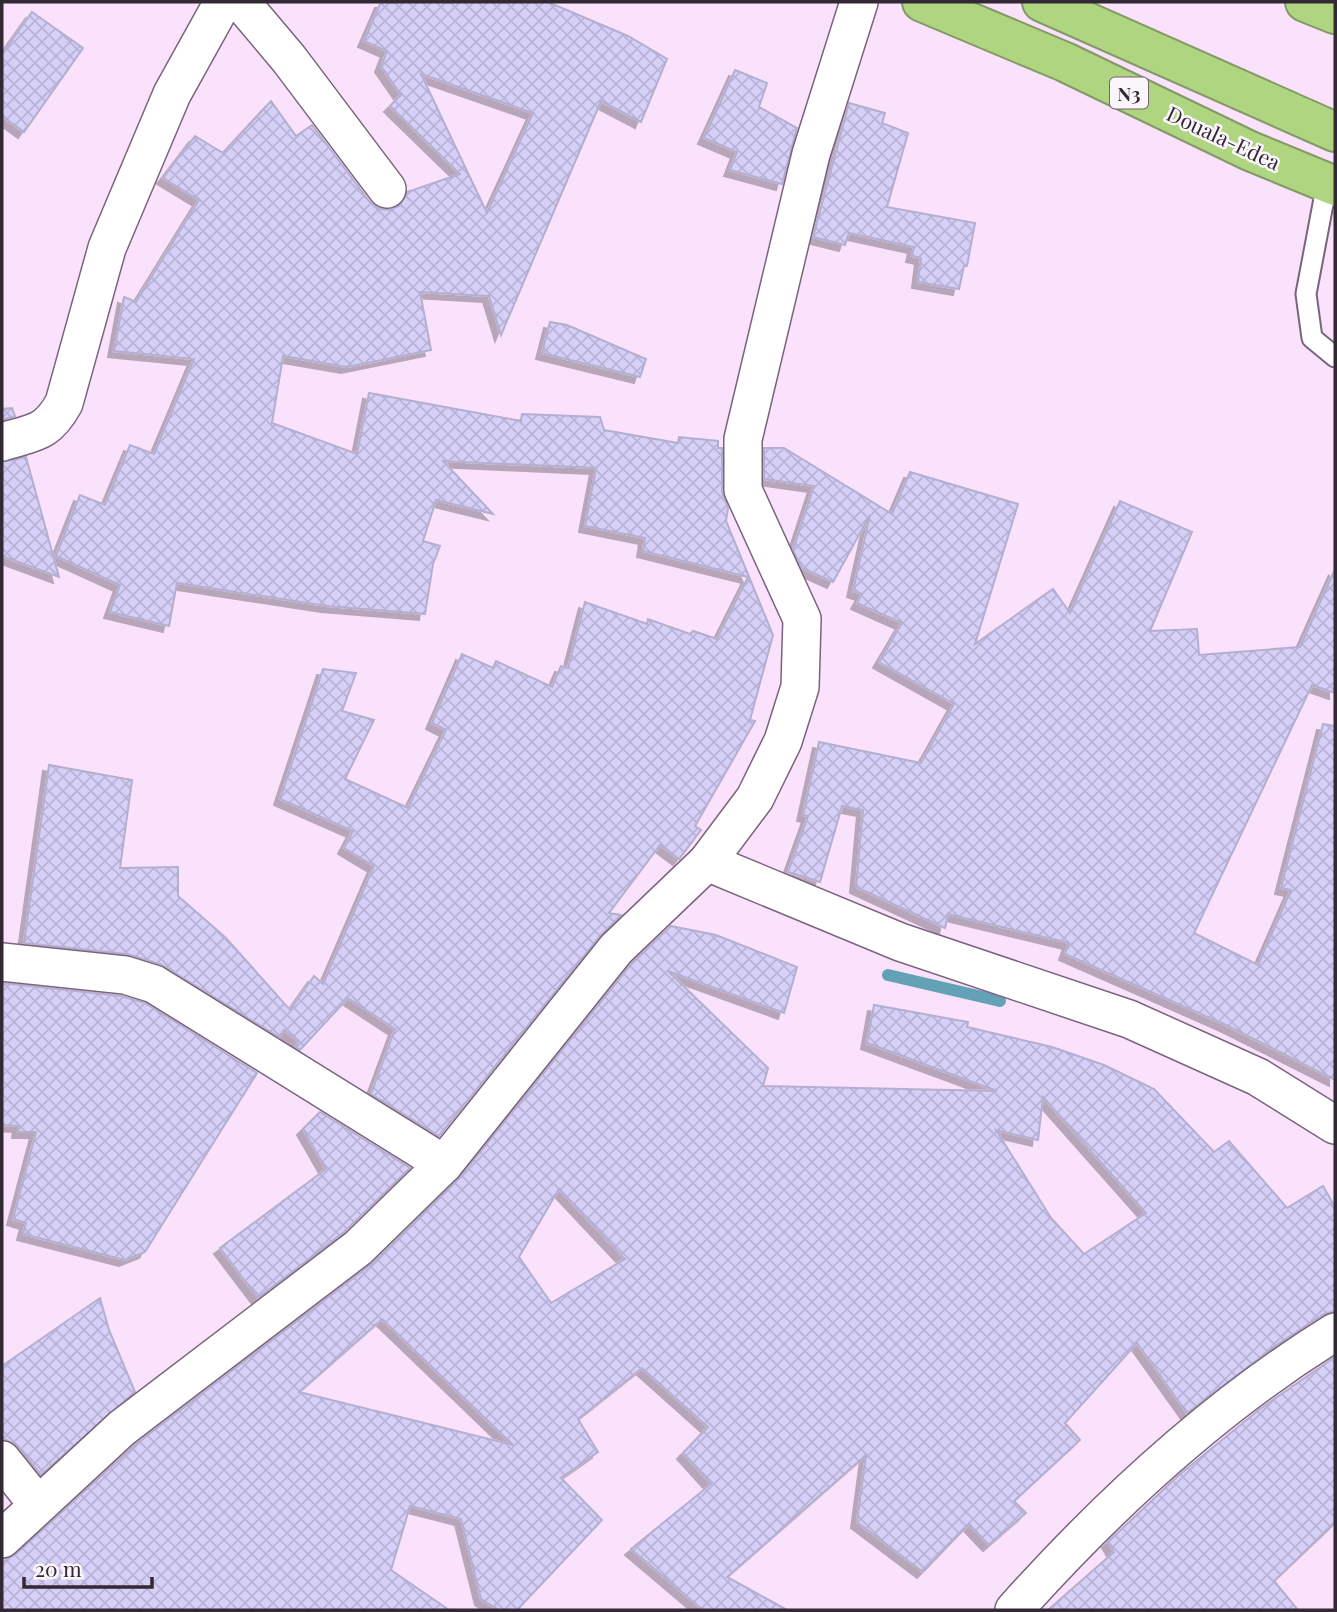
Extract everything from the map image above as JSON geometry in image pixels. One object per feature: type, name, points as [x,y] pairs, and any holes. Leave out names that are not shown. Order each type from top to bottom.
[{"type":"highway","name":"Douala-Edea","points":[[922,2],[1065,62],[1250,151],[1331,185]]},
{"type":"highway","name":"N3","points":[[1042,2],[1335,132]]},
{"type":"highway","points":[[1306,2],[1335,14]]},
{"type":"street","points":[[2,442],[38,431],[53,423],[64,403],[107,248],[172,94],[223,2]]},
{"type":"street","points":[[241,2],[289,59],[387,189]]},
{"type":"street","points":[[2,1539],[122,1428],[358,1248],[444,1164],[616,949],[707,863],[755,798],[783,741],[800,687],[802,619],[743,490],[743,439],[811,154],[859,2]]},
{"type":"street","points":[[707,863],[900,943],[1129,1019],[1258,1077],[1335,1125]]},
{"type":"street","points":[[2,962],[125,975],[154,984],[444,1164]]},
{"type":"street","points":[[1014,1610],[1065,1552],[1234,1401],[1278,1367],[1335,1332]]},
{"type":"street","points":[[2,1460],[38,1504]]},
{"type":"lane","points":[[1331,185],[1306,295],[1312,338],[1335,357]]},
{"type":"building","points":[[381,2],[548,2],[628,36],[667,59],[641,122],[601,101],[501,335],[489,296],[420,292],[431,350],[347,367],[283,356],[272,423],[357,454],[369,393],[521,421],[522,414],[600,417],[604,430],[678,443],[679,437],[718,441],[718,448],[722,448],[722,491],[728,508],[726,521],[773,635],[750,720],[755,721],[695,826],[701,830],[679,859],[660,845],[609,913],[621,915],[600,936],[439,1136],[371,1094],[395,1029],[348,998],[300,1050],[296,1047],[298,1041],[284,1030],[279,1037],[160,964],[127,954],[24,943],[49,765],[132,780],[120,868],[178,867],[178,896],[226,938],[290,1010],[314,976],[323,984],[374,866],[344,848],[353,831],[280,799],[323,669],[356,673],[342,711],[374,720],[345,779],[408,808],[446,730],[432,723],[462,654],[493,668],[496,661],[552,687],[561,666],[568,668],[585,602],[647,624],[648,619],[690,634],[693,631],[717,639],[748,577],[643,551],[645,538],[585,526],[596,468],[443,461],[493,514],[436,500],[423,541],[440,546],[433,564],[425,614],[327,606],[177,583],[169,626],[110,612],[120,585],[56,556],[80,495],[105,505],[130,445],[154,454],[194,359],[114,351],[124,297],[136,302],[199,200],[163,178],[195,136],[223,153],[271,101],[296,136],[312,125],[370,202],[379,209],[389,210],[399,206],[407,192],[460,174],[390,106],[401,95],[381,66],[387,51],[364,41]],"holes":[[[421,74],[533,113],[487,213]]]},
{"type":"building","points":[[32,12],[83,48],[24,132],[2,116],[2,54]]},
{"type":"building","points":[[735,70],[767,83],[759,107],[797,128],[782,184],[730,170],[737,152],[704,138]]},
{"type":"building","points":[[849,103],[885,113],[882,123],[908,133],[887,207],[975,223],[967,266],[964,266],[959,289],[918,282],[921,258],[912,256],[914,247],[849,233],[845,245],[813,237]]},
{"type":"building","points":[[550,322],[567,325],[646,359],[640,377],[542,353]]},
{"type":"building","points":[[12,408],[15,416],[2,420],[2,409]]},
{"type":"building","points":[[764,448],[784,448],[892,514],[910,472],[1018,504],[975,644],[1053,589],[1070,613],[1120,501],[1192,532],[1150,631],[1197,629],[1199,655],[1300,647],[1335,569],[1335,693],[1312,685],[1194,933],[1258,965],[1291,890],[1281,888],[1323,724],[1335,726],[1335,1080],[1226,1025],[1065,954],[1069,943],[948,914],[945,928],[856,887],[863,810],[842,806],[820,882],[788,872],[808,816],[803,815],[819,742],[921,763],[954,704],[879,662],[902,623],[857,603],[862,594],[853,591],[870,515],[833,582],[802,568],[793,550],[814,486],[764,479]]},
{"type":"building","points":[[26,457],[59,577],[2,556],[2,462]]},
{"type":"building","points":[[671,926],[716,935],[797,967],[784,1013],[668,971],[768,1068],[763,1086],[997,1091],[867,1043],[874,1005],[968,1022],[967,1027],[1052,1047],[1104,1065],[1154,1089],[1214,1152],[1229,1141],[1287,1208],[1323,1186],[1335,1207],[1335,1311],[1324,1314],[1278,1344],[1187,1413],[1137,1343],[1065,1423],[1080,1440],[1014,1501],[1026,1513],[989,1545],[969,1524],[923,1572],[857,1522],[866,1455],[727,1577],[787,1610],[703,1610],[631,1549],[711,1484],[683,1453],[708,1427],[642,1368],[578,1419],[598,1452],[561,1478],[602,1520],[517,1610],[499,1610],[481,1599],[461,1519],[410,1506],[391,1570],[449,1610],[2,1610],[2,1562],[16,1554],[136,1444],[373,1263],[460,1177],[632,963]],"holes":[[[1043,1097],[1146,1213],[1084,1254],[1051,1218],[996,1130],[1038,1140]],[[559,1189],[625,1259],[551,1303],[519,1257]],[[382,1319],[513,1445],[299,1392]]]},
{"type":"building","points":[[2,983],[121,996],[145,1003],[257,1073],[145,1252],[125,1260],[23,1234],[26,1223],[13,1219],[36,1132],[18,1132],[19,1126],[2,1125]]},
{"type":"building","points":[[320,1112],[410,1168],[344,1232],[258,1298],[220,1248],[326,1169],[303,1129]]},
{"type":"building","points":[[100,1298],[109,1330],[135,1392],[41,1475],[18,1446],[2,1438],[2,1366]]},
{"type":"building","points":[[1335,1357],[1335,1523],[1274,1581],[1298,1610],[1048,1610],[1114,1552],[1108,1542],[1179,1475],[1260,1409]]},
{"type":"waterway","points":[[888,975],[1000,1001]]}]
